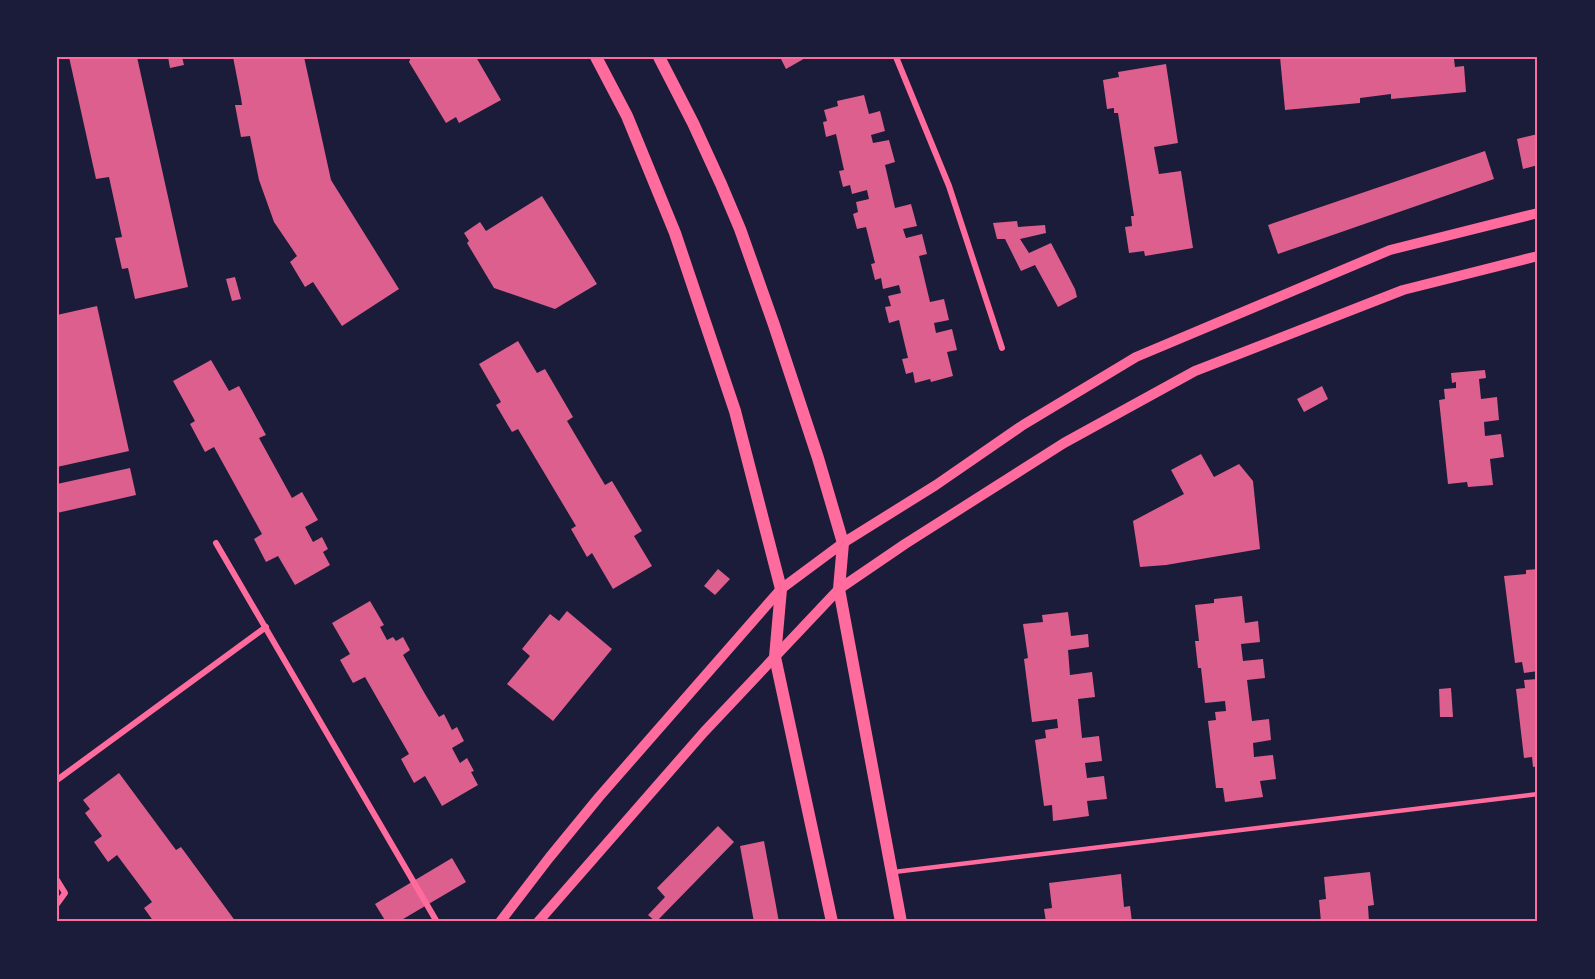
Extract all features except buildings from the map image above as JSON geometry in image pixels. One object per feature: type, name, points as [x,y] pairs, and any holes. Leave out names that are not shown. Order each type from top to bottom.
[{"type":"main road","points":[[596,57],[627,116],[679,244],[735,411],[781,589],[775,657],[831,922]]},
{"type":"main road","points":[[659,57],[693,123],[740,229],[818,458],[843,543],[840,589],[901,922]]},
{"type":"street","points":[[896,57],[949,186],[1002,348]]},
{"type":"street","points":[[500,922],[599,797],[781,589],[843,543],[936,485],[1023,424],[1136,357],[1390,250],[1538,213]]},
{"type":"street","points":[[538,922],[696,741],[840,589],[905,544],[1064,443],[1195,371],[1403,290],[1538,256]]},
{"type":"street","points":[[216,543],[437,922]]},
{"type":"street","points":[[57,780],[266,627]]},
{"type":"street","points":[[57,880],[65,893],[57,904]]},
{"type":"lane","points":[[891,873],[1538,794]]}]
